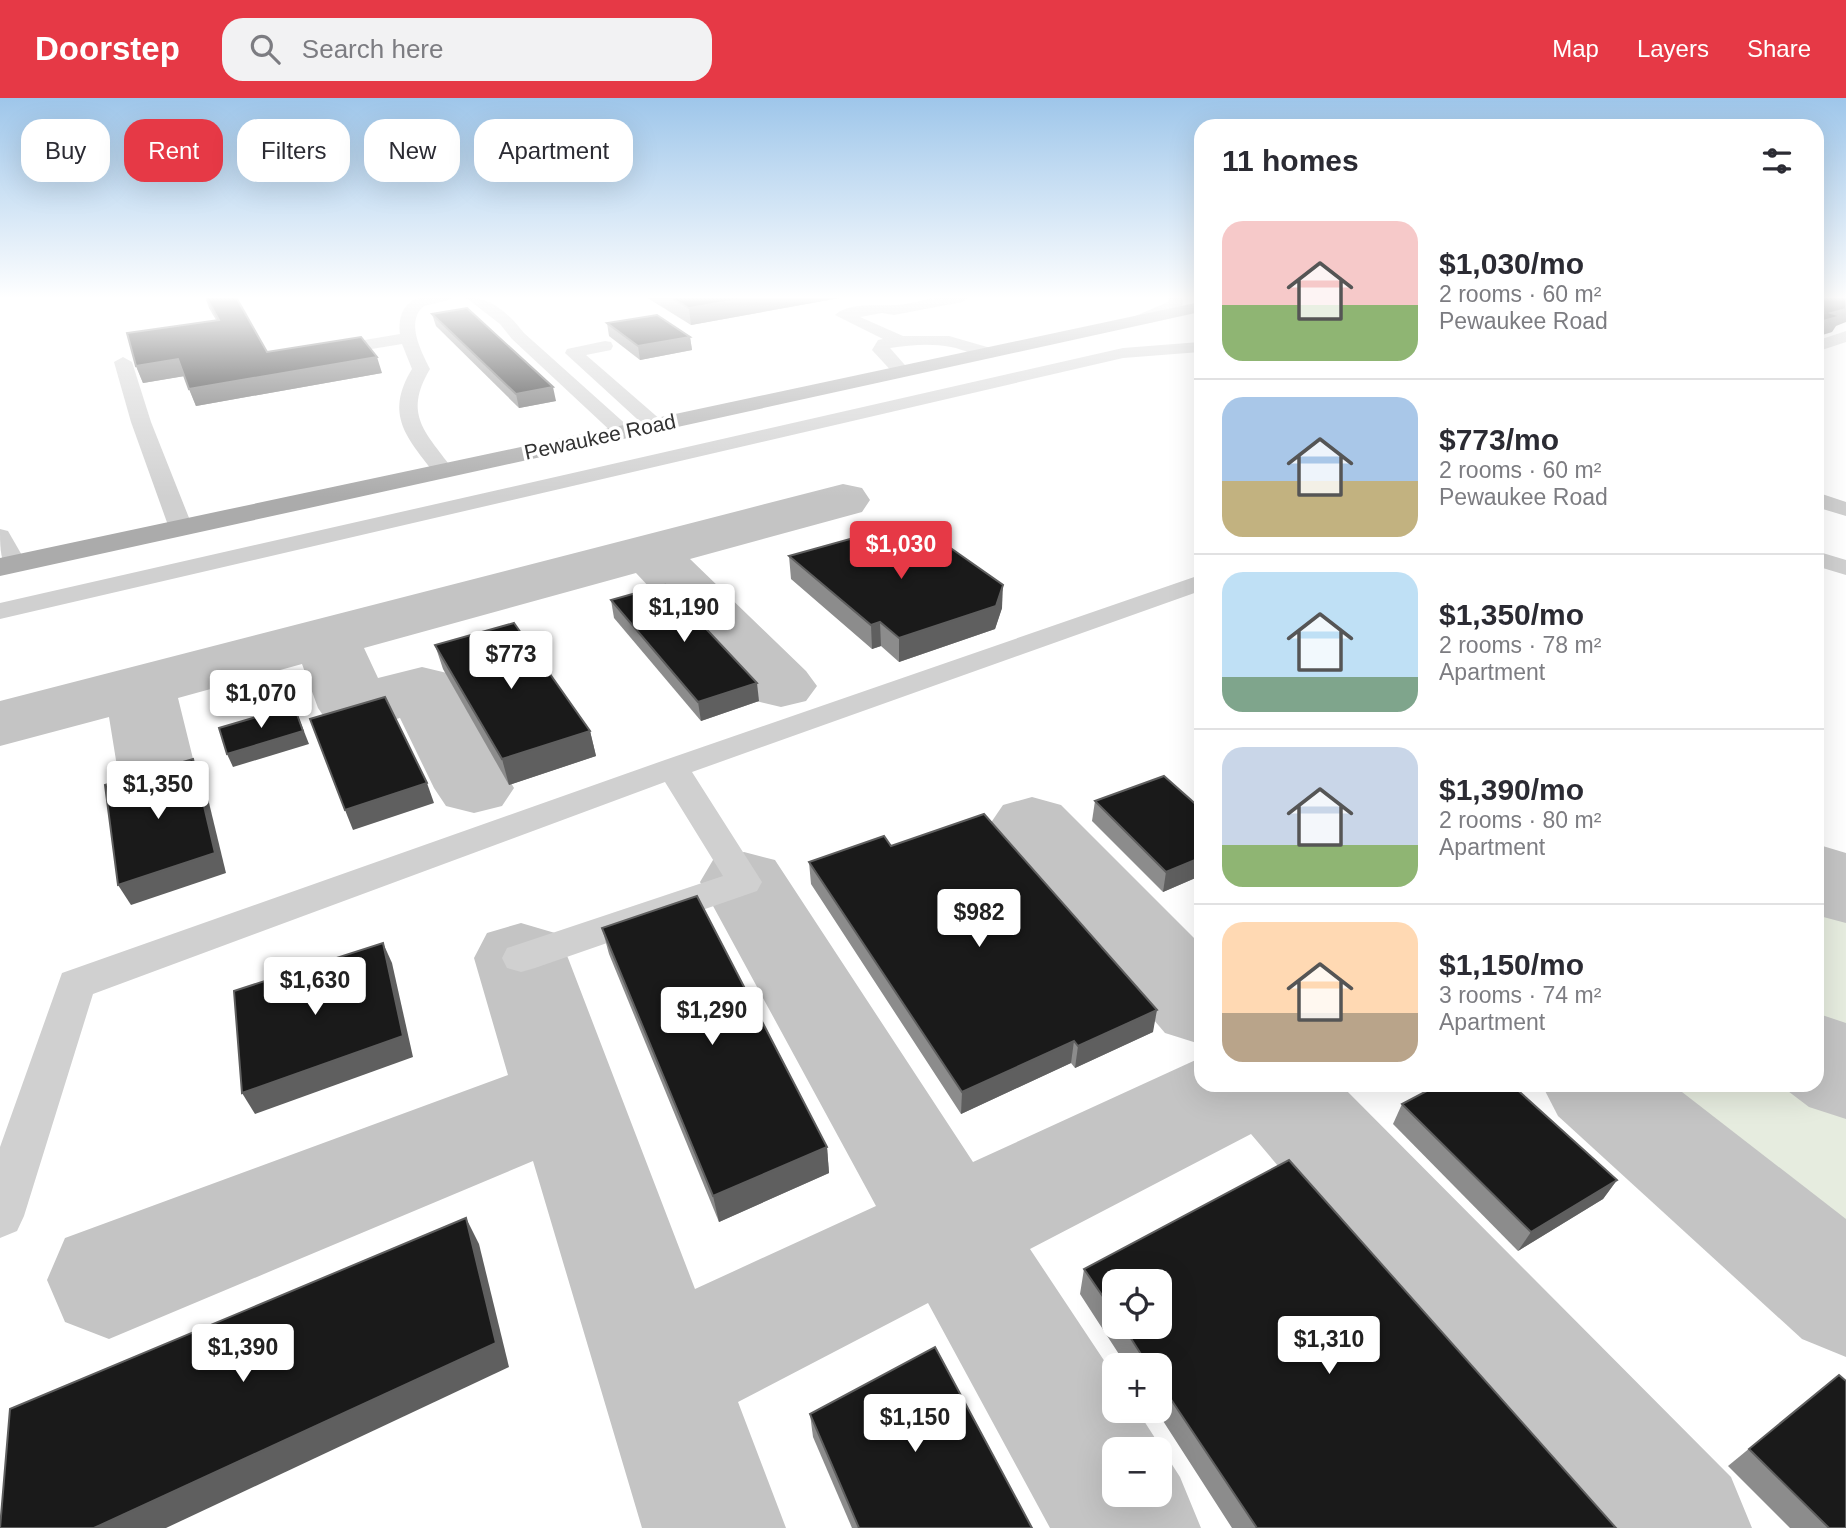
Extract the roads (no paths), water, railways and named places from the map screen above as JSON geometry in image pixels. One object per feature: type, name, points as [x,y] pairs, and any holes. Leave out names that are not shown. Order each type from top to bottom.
[{"type":"main road","name":"Pewaukee Road","points":[[7,565],[939,364]]},
{"type":"street","points":[[124,364],[141,422],[181,528]]},
{"type":"street","points":[[419,364],[421,369],[410,384],[405,400],[406,414],[424,446],[443,471]]},
{"type":"street","points":[[548,364],[623,432]]},
{"type":"street","points":[[585,364],[655,425]]},
{"type":"street","points":[[894,364],[902,372]]},
{"type":"street","points":[[0,611],[1076,364]]},
{"type":"street","points":[[1824,502],[1846,509]]},
{"type":"street","points":[[0,537],[7,565]]},
{"type":"street","points":[[1824,561],[1846,568]]},
{"type":"street","points":[[0,1216],[76,984],[673,768],[1194,585]]},
{"type":"street","points":[[521,958],[744,882],[673,768]]}]
